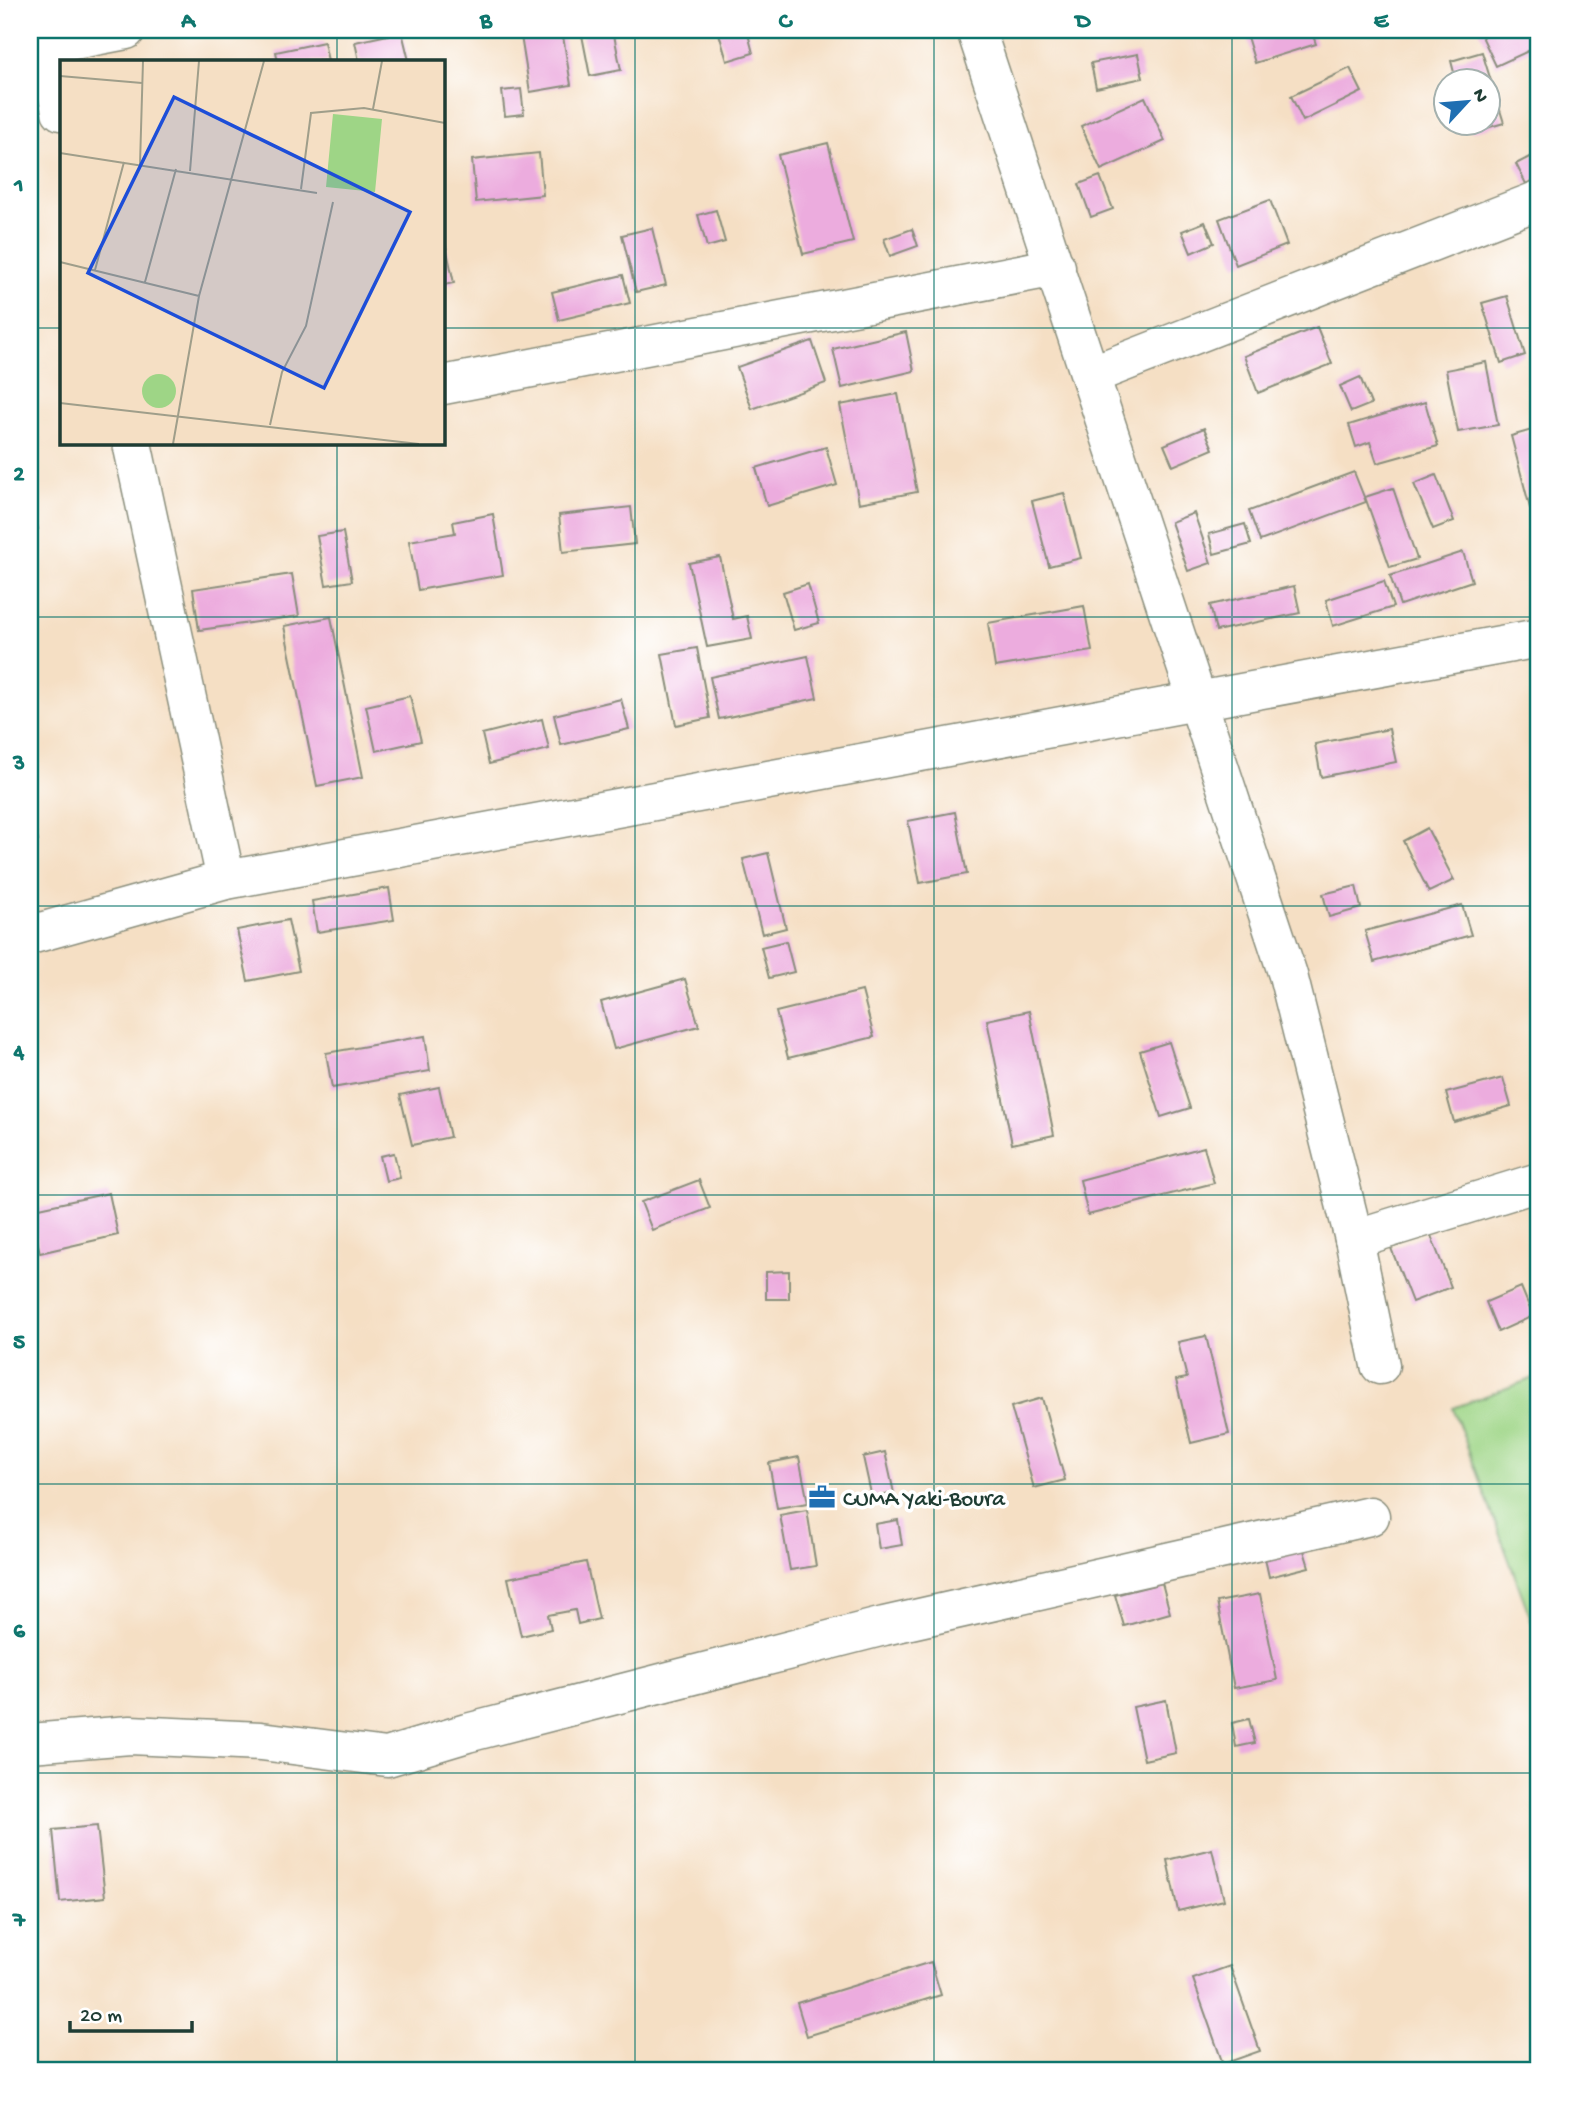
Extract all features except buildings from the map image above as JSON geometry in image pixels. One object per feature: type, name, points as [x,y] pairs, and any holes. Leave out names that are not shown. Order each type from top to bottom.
[{"type":"street","points":[[60,106],[46,37],[126,30]]},
{"type":"street","points":[[976,30],[1288,975],[1354,1239],[1380,1365]]},
{"type":"street","points":[[1091,375],[1539,200]]},
{"type":"street","points":[[444,385],[1056,267]]},
{"type":"street","points":[[134,444],[226,880]]},
{"type":"street","points":[[30,935],[226,880],[1539,638]]},
{"type":"street","points":[[1354,1239],[1539,1182]]},
{"type":"street","points":[[30,1743],[130,1735],[261,1741],[387,1757],[467,1733],[884,1626],[1370,1516]]},
{"type":"green space","points":[[1539,1376],[1539,1641],[1453,1408]]},
{"type":"place","name":"CUMA Yaki-Boura","points":[[822,1497]]}]
